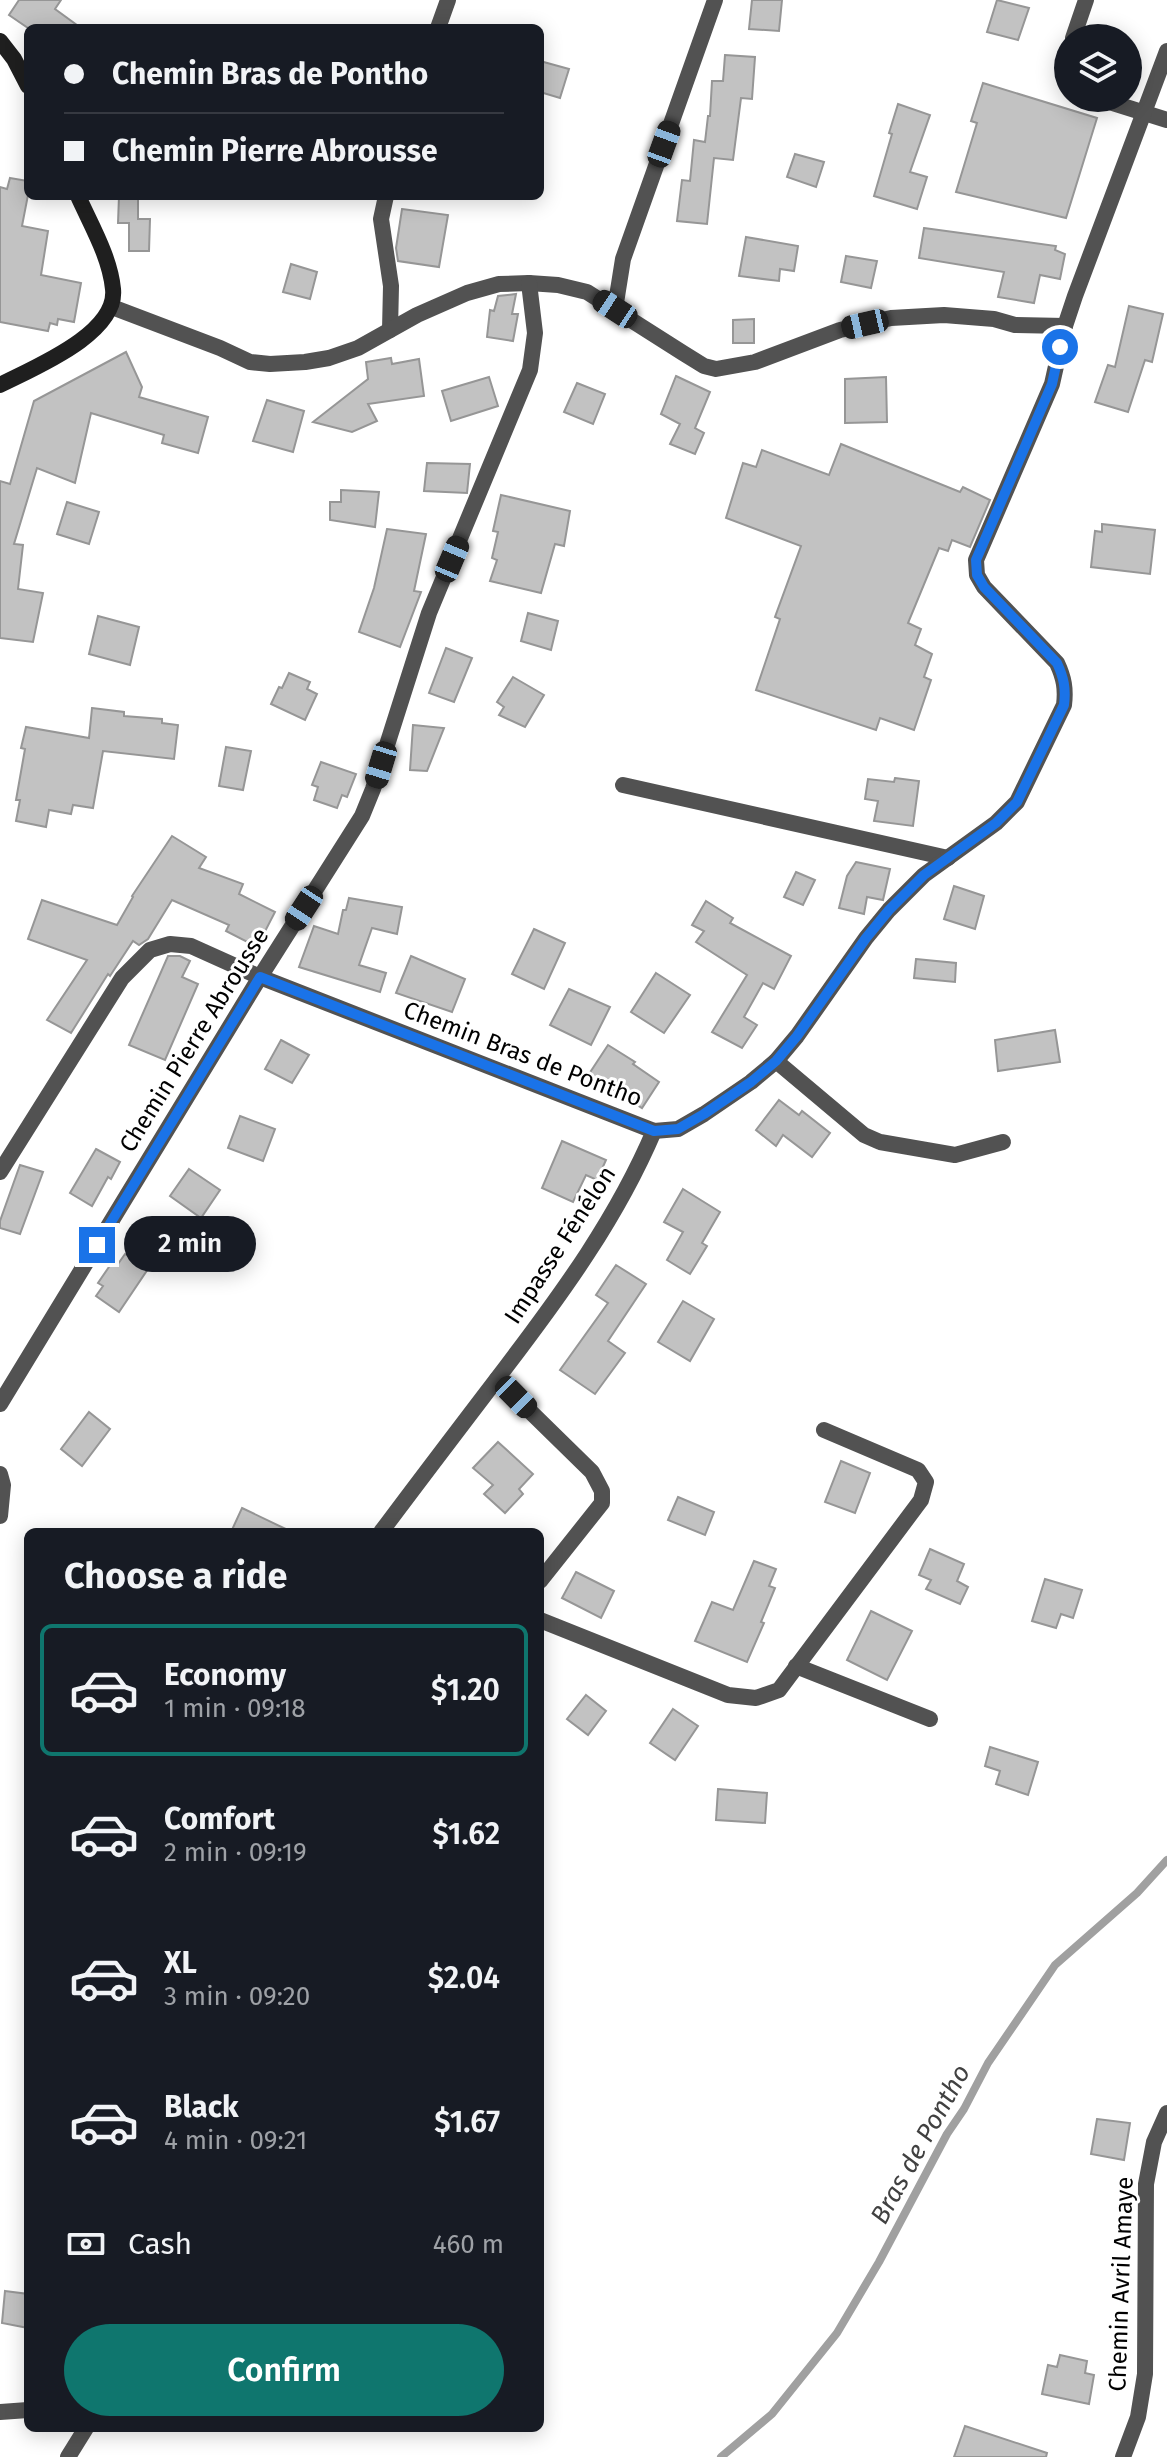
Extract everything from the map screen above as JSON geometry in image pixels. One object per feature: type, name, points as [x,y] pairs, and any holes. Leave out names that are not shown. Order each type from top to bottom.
[{"type":"main road","points":[[0,41],[24,78]]},
{"type":"main road","points":[[0,385],[68,349],[92,331],[112,307],[114,293],[105,258],[80,200]]},
{"type":"street","points":[[439,24],[448,0]]},
{"type":"street","points":[[615,309],[623,259],[715,0]]},
{"type":"street","points":[[1078,24],[1086,0]]},
{"type":"street","name":"Chemin Bras de Pontho","points":[[0,1172],[122,978],[150,950],[170,944],[191,946],[260,977],[654,1131],[678,1129],[751,1082],[776,1061],[889,910],[924,875],[996,823],[1017,802],[1064,705],[1066,691],[1057,663],[984,587],[977,575],[976,560],[1052,384],[1065,326],[1167,51]]},
{"type":"street","points":[[1137,112],[1167,120]]},
{"type":"street","points":[[385,200],[381,219],[391,286],[390,330]]},
{"type":"street","name":"Chemin Pierre Abrousse","points":[[0,1404],[260,977],[348,840],[373,789],[429,613],[530,370],[535,333],[529,283]]},
{"type":"street","points":[[112,307],[250,362],[270,364],[329,358],[358,348],[417,315],[467,293],[499,284],[558,285],[587,292],[704,366],[716,369],[755,362],[840,330],[891,318],[944,315],[994,319],[1015,325],[1065,326]]},
{"type":"street","points":[[623,785],[948,858]]},
{"type":"street","points":[[776,1061],[864,1135],[880,1142],[955,1155],[1003,1142]]},
{"type":"street","name":"Impasse Fénélon","points":[[384,1528],[567,1287],[616,1211],[638,1171],[654,1131]]},
{"type":"street","points":[[497,1379],[592,1472],[602,1491],[602,1503],[544,1576]]},
{"type":"street","points":[[544,1622],[728,1695],[756,1698],[779,1690],[921,1500],[926,1482],[918,1470],[824,1430]]},
{"type":"street","points":[[0,1474],[3,1485],[0,1516]]},
{"type":"street","points":[[796,1666],[930,1719]]},
{"type":"street","name":"Chemin Avril Amaye","points":[[1123,2457],[1138,2417],[1145,2374],[1146,2184],[1154,2142],[1167,2113]]},
{"type":"street","points":[[0,2412],[24,2410]]},
{"type":"street","points":[[68,2457],[84,2432]]},
{"type":"building","points":[[19,0],[61,0],[55,9],[76,24],[24,25],[9,15]]},
{"type":"building","points":[[752,0],[782,0],[779,31],[749,29]]},
{"type":"building","points":[[997,0],[1029,8],[1018,40],[987,32]]},
{"type":"building","points":[[725,55],[755,57],[752,99],[741,98],[733,160],[714,158],[707,224],[677,221],[682,180],[690,181],[694,140],[705,142],[712,81],[723,81]]},
{"type":"building","points":[[544,62],[569,69],[560,98],[544,93]]},
{"type":"building","points":[[983,83],[1054,105],[1054,112],[1077,112],[1097,118],[1066,218],[956,192],[977,123],[971,121]]},
{"type":"building","points":[[898,104],[930,115],[910,172],[927,177],[917,209],[874,196]]},
{"type":"building","points":[[795,154],[824,162],[816,187],[787,177]]},
{"type":"building","points":[[10,178],[24,180],[24,200],[27,200],[22,226],[48,231],[41,275],[81,283],[74,322],[58,319],[57,325],[50,323],[48,331],[0,322],[0,187],[7,189]]},
{"type":"building","points":[[119,200],[138,200],[138,219],[150,219],[149,251],[129,251],[129,223],[118,223]]},
{"type":"building","points":[[402,209],[448,215],[439,267],[398,261],[396,248]]},
{"type":"building","points":[[924,228],[1056,246],[1055,250],[1065,254],[1060,279],[1040,275],[1034,303],[998,297],[1004,272],[919,258]]},
{"type":"building","points":[[746,237],[798,246],[794,271],[780,269],[779,281],[739,276]]},
{"type":"building","points":[[846,256],[877,261],[871,288],[841,282]]},
{"type":"building","points":[[291,264],[317,272],[310,299],[283,292]]},
{"type":"building","points":[[516,294],[512,314],[518,314],[513,341],[487,337],[490,310],[494,311],[498,296]]},
{"type":"building","points":[[1129,306],[1163,314],[1152,362],[1145,360],[1128,412],[1095,402],[1108,365],[1115,367]]},
{"type":"building","points":[[754,319],[754,343],[733,343],[733,320]]},
{"type":"building","points":[[126,352],[142,387],[139,397],[208,417],[198,453],[162,443],[164,435],[91,413],[75,483],[37,468],[14,544],[23,545],[18,589],[43,593],[33,642],[0,638],[0,481],[10,484],[34,401]]},
{"type":"building","points":[[391,358],[392,364],[419,359],[424,396],[368,404],[377,421],[352,432],[313,422],[368,379],[366,362]]},
{"type":"building","points":[[676,376],[710,392],[695,428],[704,433],[695,454],[670,444],[680,424],[661,414]]},
{"type":"building","points":[[489,377],[498,406],[451,421],[442,391]]},
{"type":"building","points":[[886,377],[887,422],[845,423],[845,379]]},
{"type":"building","points":[[577,383],[605,394],[593,424],[564,412]]},
{"type":"building","points":[[267,400],[304,411],[293,452],[253,441]]},
{"type":"building","points":[[841,444],[960,492],[963,487],[990,500],[970,547],[952,540],[948,551],[939,548],[908,623],[921,629],[915,645],[932,654],[924,677],[931,680],[914,730],[880,718],[876,730],[756,690],[780,619],[775,617],[801,546],[726,518],[743,463],[756,467],[762,450],[829,475]]},
{"type":"building","points":[[427,463],[470,464],[467,493],[424,491]]},
{"type":"building","points":[[341,490],[379,492],[375,527],[330,520],[330,502],[341,502]]},
{"type":"building","points":[[501,495],[570,511],[564,546],[555,544],[541,593],[490,581],[497,560],[492,558],[498,532],[493,531]]},
{"type":"building","points":[[67,502],[99,512],[89,544],[57,534]]},
{"type":"building","points":[[1102,524],[1155,530],[1150,574],[1091,567],[1095,531],[1102,532]]},
{"type":"building","points":[[387,529],[426,534],[414,591],[421,592],[400,647],[359,632],[374,588]]},
{"type":"building","points":[[528,613],[558,621],[551,650],[521,641]]},
{"type":"building","points":[[98,616],[139,627],[130,665],[89,654]]},
{"type":"building","points":[[446,648],[472,658],[454,702],[429,693]]},
{"type":"building","points":[[289,673],[310,682],[307,689],[317,694],[305,720],[271,704]]},
{"type":"building","points":[[513,677],[544,695],[525,727],[499,715],[504,707],[497,702]]},
{"type":"building","points":[[92,708],[124,712],[124,716],[162,719],[162,723],[178,725],[174,759],[103,751],[93,808],[73,805],[71,814],[49,810],[46,827],[16,821],[20,800],[16,800],[25,749],[21,748],[26,727],[89,738]]},
{"type":"building","points":[[413,725],[444,728],[427,771],[410,770]]},
{"type":"building","points":[[226,747],[251,751],[243,790],[219,786]]},
{"type":"building","points":[[321,762],[356,774],[347,797],[342,795],[337,808],[314,800],[318,787],[312,785]]},
{"type":"building","points":[[895,778],[919,781],[913,826],[874,821],[878,801],[865,799],[868,779],[894,782]]},
{"type":"building","points":[[172,836],[206,857],[199,868],[243,884],[239,894],[275,912],[257,947],[226,931],[229,925],[172,900],[148,939],[139,945],[133,941],[71,1033],[47,1020],[87,960],[28,939],[42,900],[117,925],[132,896]]},
{"type":"building","points":[[856,862],[890,869],[883,900],[867,897],[864,914],[839,908],[847,876]]},
{"type":"building","points":[[796,872],[815,880],[803,905],[784,897]]},
{"type":"building","points":[[954,886],[984,896],[975,929],[944,919]]},
{"type":"building","points":[[349,898],[402,907],[397,934],[372,928],[359,965],[386,973],[380,992],[299,967],[314,926],[338,934]]},
{"type":"building","points":[[706,901],[733,918],[730,923],[791,956],[774,989],[763,983],[744,1017],[757,1025],[742,1048],[712,1032],[747,975],[696,942],[704,931],[692,925]]},
{"type":"building","points":[[534,929],[565,943],[544,989],[512,974]]},
{"type":"building","points":[[168,956],[180,956],[190,961],[182,977],[198,984],[165,1060],[129,1045]]},
{"type":"building","points":[[411,956],[465,979],[452,1012],[396,993]]},
{"type":"building","points":[[916,959],[956,963],[955,982],[914,978]]},
{"type":"building","points":[[656,973],[690,995],[664,1033],[631,1012]]},
{"type":"building","points":[[569,989],[610,1007],[591,1045],[550,1025]]},
{"type":"building","points":[[1055,1030],[1060,1062],[998,1071],[995,1040]]},
{"type":"building","points":[[281,1040],[309,1055],[292,1083],[265,1069]]},
{"type":"building","points":[[608,1045],[659,1082],[642,1108],[589,1074]]},
{"type":"building","points":[[779,1100],[799,1115],[802,1111],[830,1133],[812,1157],[783,1135],[776,1146],[756,1130]]},
{"type":"building","points":[[240,1116],[275,1129],[263,1161],[228,1148]]},
{"type":"building","points":[[562,1141],[606,1160],[597,1180],[586,1175],[573,1202],[542,1188]]},
{"type":"building","points":[[96,1149],[120,1162],[92,1206],[70,1193]]},
{"type":"building","points":[[20,1165],[43,1172],[20,1234],[0,1228],[0,1221]]},
{"type":"building","points":[[189,1169],[220,1190],[201,1218],[170,1196]]},
{"type":"building","points":[[683,1189],[720,1212],[702,1243],[707,1246],[690,1274],[667,1260],[683,1232],[664,1222]]},
{"type":"building","points":[[125,1254],[148,1269],[119,1312],[96,1296],[103,1286],[98,1283],[113,1261],[118,1264]]},
{"type":"building","points":[[616,1265],[646,1284],[608,1341],[625,1353],[595,1394],[560,1370],[608,1303],[596,1295]]},
{"type":"building","points":[[683,1301],[714,1319],[690,1361],[658,1342]]},
{"type":"building","points":[[89,1412],[110,1429],[82,1466],[61,1449]]},
{"type":"building","points":[[498,1442],[533,1474],[519,1489],[523,1494],[505,1513],[484,1494],[493,1485],[473,1468]]},
{"type":"building","points":[[841,1461],[870,1473],[855,1513],[825,1502]]},
{"type":"building","points":[[678,1497],[714,1512],[705,1535],[668,1520]]},
{"type":"building","points":[[242,1508],[284,1528],[233,1528]]},
{"type":"building","points":[[930,1549],[964,1564],[957,1581],[968,1587],[960,1604],[926,1589],[931,1580],[919,1575]]},
{"type":"building","points":[[754,1561],[776,1569],[769,1586],[775,1588],[747,1662],[695,1641],[712,1602],[733,1610]]},
{"type":"building","points":[[576,1572],[614,1591],[601,1618],[562,1598]]},
{"type":"building","points":[[1045,1579],[1082,1590],[1073,1618],[1061,1614],[1056,1628],[1032,1621]]},
{"type":"building","points":[[871,1611],[912,1631],[887,1680],[847,1660]]},
{"type":"building","points":[[586,1695],[606,1711],[588,1735],[567,1719]]},
{"type":"building","points":[[673,1709],[698,1726],[675,1760],[650,1743]]},
{"type":"building","points":[[990,1747],[1038,1762],[1028,1795],[996,1784],[1000,1771],[985,1766]]},
{"type":"building","points":[[718,1789],[767,1793],[765,1823],[716,1820]]},
{"type":"building","points":[[1097,2119],[1130,2123],[1124,2160],[1091,2154]]},
{"type":"building","points":[[5,2291],[24,2293],[24,2327],[2,2323]]},
{"type":"building","points":[[1060,2355],[1087,2361],[1085,2373],[1094,2375],[1089,2404],[1042,2394],[1048,2365],[1057,2367]]},
{"type":"building","points":[[965,2426],[1047,2453],[1046,2457],[954,2457]]},
{"type":"waterway","name":"Bras de Pontho","points":[[721,2457],[772,2414],[837,2333],[988,2063],[1055,1965],[1137,1893],[1167,1860]]},
{"type":"route","points":[[97,1245],[260,977],[654,1131],[678,1129],[751,1082],[776,1061],[889,910],[924,875],[996,823],[1017,802],[1064,705],[1066,691],[1057,663],[984,587],[977,575],[976,560],[1052,384],[1060,347]]}]
